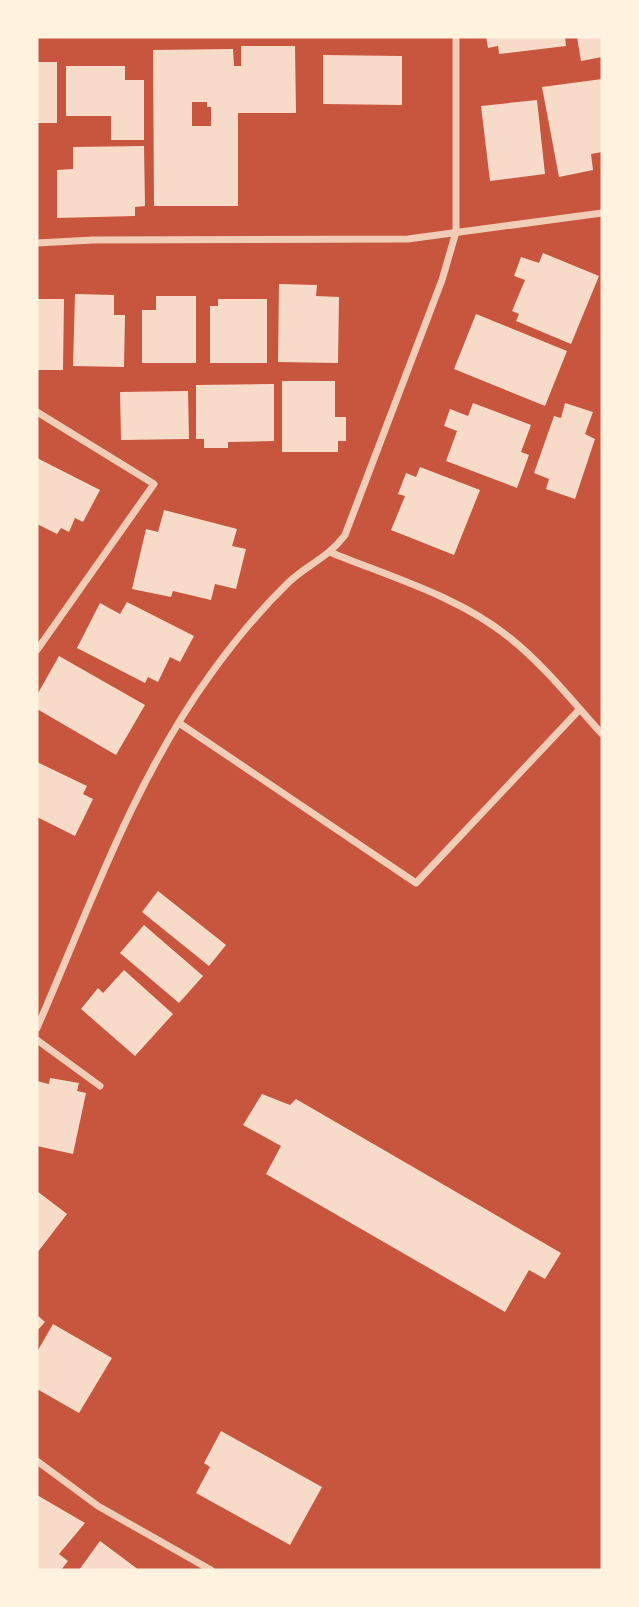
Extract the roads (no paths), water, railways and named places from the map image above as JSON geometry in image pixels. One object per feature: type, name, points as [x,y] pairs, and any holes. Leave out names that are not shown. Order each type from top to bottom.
[{"type":"street","points":[[37,1028],[146,779],[179,723],[210,675],[253,621],[290,580],[332,553],[345,535],[381,447],[442,280],[456,232],[456,37]]},
{"type":"street","points":[[37,243],[408,239],[602,213]]},
{"type":"street","points":[[37,412],[154,484],[37,650]]},
{"type":"street","points":[[332,553],[429,593],[509,636],[547,671],[602,734]]},
{"type":"street","points":[[179,723],[416,883],[580,709]]},
{"type":"street","points":[[37,1040],[100,1086]]},
{"type":"street","points":[[37,1461],[98,1506],[211,1570]]}]
